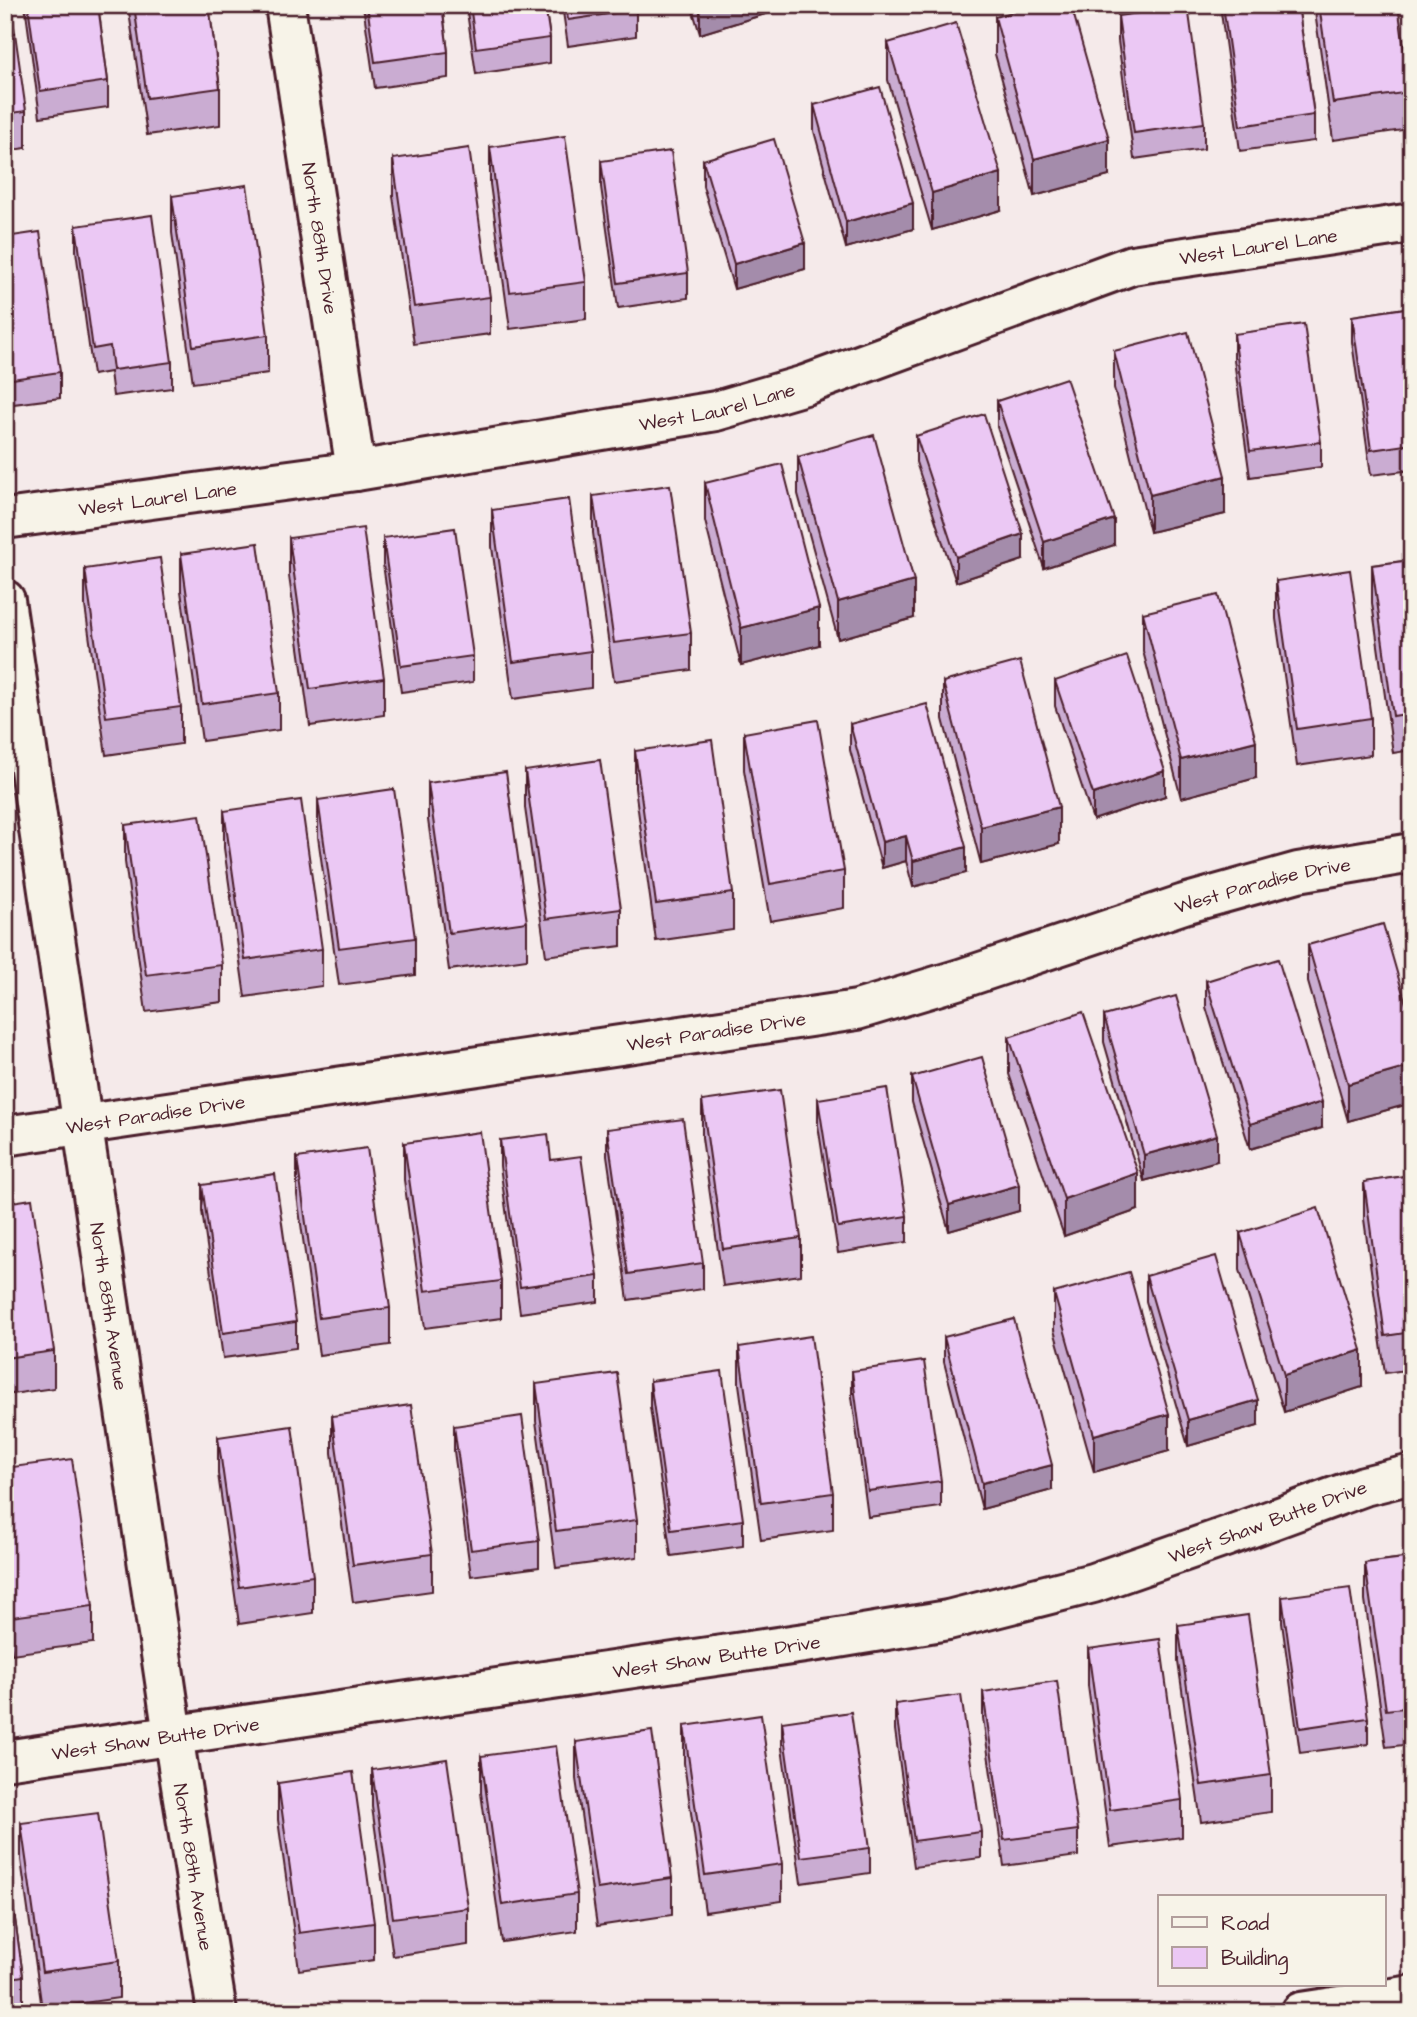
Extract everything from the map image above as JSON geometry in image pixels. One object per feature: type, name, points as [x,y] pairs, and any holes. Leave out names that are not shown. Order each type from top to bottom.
[{"type":"street","name":"North 88th Drive","points":[[285,5],[356,471]]},
{"type":"street","name":"West Laurel Lane","points":[[5,519],[356,471],[716,411],[805,385],[1132,265],[1412,223]]},
{"type":"street","name":"North 88th Avenue","points":[[5,600],[173,1735],[217,2012]]},
{"type":"street","name":"West Paradise Drive","points":[[5,1136],[857,1010],[960,979],[1184,904],[1298,872],[1412,853]]},
{"type":"street","name":"West Shaw Butte Drive","points":[[5,1760],[948,1620],[1093,1583],[1364,1486],[1412,1475]]},
{"type":"street","points":[[1301,2012],[1412,1995]]},
{"type":"building","points":[[5,5],[11,5],[26,111],[5,114]]},
{"type":"building","points":[[28,5],[98,5],[108,81],[40,91]]},
{"type":"building","points":[[134,5],[209,5],[220,88],[147,98]]},
{"type":"building","points":[[367,5],[442,5],[448,52],[375,62]]},
{"type":"building","points":[[470,5],[545,5],[550,38],[476,48]]},
{"type":"building","points":[[566,5],[636,5],[636,10],[568,20]]},
{"type":"building","points":[[1036,5],[1071,5],[1109,139],[1034,159],[995,17]]},
{"type":"building","points":[[1223,5],[1298,5],[1314,115],[1240,126]]},
{"type":"building","points":[[1319,5],[1398,5],[1410,92],[1333,103]]},
{"type":"building","points":[[1188,6],[1204,123],[1134,133],[1118,16]]},
{"type":"building","points":[[956,23],[1001,173],[932,193],[888,43]]},
{"type":"building","points":[[880,87],[913,203],[846,222],[814,105]]},
{"type":"building","points":[[565,136],[586,282],[510,292],[490,147]]},
{"type":"building","points":[[774,139],[805,243],[734,264],[703,160]]},
{"type":"building","points":[[469,148],[490,297],[414,307],[393,159]]},
{"type":"building","points":[[671,151],[688,273],[618,283],[601,161]]},
{"type":"building","points":[[247,185],[268,335],[193,346],[172,196]]},
{"type":"building","points":[[152,215],[172,362],[113,370],[110,346],[93,349],[76,226]]},
{"type":"building","points":[[40,232],[60,372],[5,380],[5,237]]},
{"type":"building","points":[[1412,307],[1412,444],[1371,450],[1352,316]]},
{"type":"building","points":[[1304,324],[1321,442],[1250,451],[1234,334]]},
{"type":"building","points":[[1188,332],[1225,476],[1150,495],[1114,351]]},
{"type":"building","points":[[1066,378],[1114,519],[1044,542],[997,401]]},
{"type":"building","points":[[984,414],[1023,534],[956,557],[916,436]]},
{"type":"building","points":[[874,435],[914,581],[838,602],[798,457]]},
{"type":"building","points":[[782,464],[819,608],[741,628],[705,483]]},
{"type":"building","points":[[670,485],[691,633],[614,643],[593,496]]},
{"type":"building","points":[[569,499],[591,651],[513,662],[492,510]]},
{"type":"building","points":[[363,528],[384,678],[310,689],[289,538]]},
{"type":"building","points":[[455,528],[473,656],[401,666],[383,538]]},
{"type":"building","points":[[258,543],[279,693],[202,704],[181,554]]},
{"type":"building","points":[[160,558],[181,707],[106,717],[85,569]]},
{"type":"building","points":[[1412,560],[1412,713],[1393,716],[1372,565]]},
{"type":"building","points":[[1350,570],[1371,718],[1297,729],[1276,581]]},
{"type":"building","points":[[1218,595],[1256,741],[1181,760],[1143,613]]},
{"type":"building","points":[[1127,656],[1165,771],[1093,794],[1055,681]]},
{"type":"building","points":[[1020,661],[1059,807],[981,827],[943,682]]},
{"type":"building","points":[[927,704],[966,847],[913,861],[906,836],[882,842],[850,724]]},
{"type":"building","points":[[818,720],[844,871],[770,884],[744,733]]},
{"type":"building","points":[[712,740],[733,893],[656,904],[635,751]]},
{"type":"building","points":[[600,760],[621,909],[546,919],[525,771]]},
{"type":"building","points":[[506,772],[527,922],[449,933],[428,783]]},
{"type":"building","points":[[394,789],[415,938],[339,948],[318,800]]},
{"type":"building","points":[[301,800],[322,949],[245,960],[224,811]]},
{"type":"building","points":[[200,815],[222,965],[146,975],[125,825]]},
{"type":"building","points":[[1383,924],[1412,1025],[1412,1066],[1348,1084],[1308,945]]},
{"type":"building","points":[[1278,959],[1322,1102],[1250,1124],[1206,981]]},
{"type":"building","points":[[1176,996],[1217,1135],[1144,1155],[1104,1016]]},
{"type":"building","points":[[1083,1012],[1138,1173],[1064,1199],[1009,1037]]},
{"type":"building","points":[[982,1057],[1019,1185],[949,1205],[912,1077]]},
{"type":"building","points":[[887,1088],[907,1216],[838,1227],[818,1099]]},
{"type":"building","points":[[780,1090],[801,1238],[723,1249],[702,1101]]},
{"type":"building","points":[[683,1119],[703,1263],[628,1274],[607,1129]]},
{"type":"building","points":[[480,1132],[501,1281],[425,1291],[404,1143]]},
{"type":"building","points":[[548,1134],[551,1160],[581,1156],[598,1276],[520,1287],[500,1140]]},
{"type":"building","points":[[367,1148],[390,1308],[319,1318],[297,1158]]},
{"type":"building","points":[[275,1174],[296,1322],[223,1333],[202,1185]]},
{"type":"building","points":[[1412,1175],[1412,1332],[1385,1336],[1364,1182]]},
{"type":"building","points":[[32,1199],[54,1351],[5,1358],[5,1203]]},
{"type":"building","points":[[1318,1208],[1362,1350],[1284,1375],[1240,1233]]},
{"type":"building","points":[[1216,1256],[1258,1400],[1188,1420],[1146,1276]]},
{"type":"building","points":[[1129,1272],[1169,1414],[1094,1435],[1054,1293]]},
{"type":"building","points":[[1014,1319],[1052,1465],[982,1483],[944,1337]]},
{"type":"building","points":[[811,1336],[833,1493],[761,1503],[739,1347]]},
{"type":"building","points":[[924,1361],[941,1481],[868,1491],[852,1371]]},
{"type":"building","points":[[722,1371],[743,1520],[671,1530],[650,1381]]},
{"type":"building","points":[[617,1373],[637,1520],[556,1531],[536,1384]]},
{"type":"building","points":[[411,1405],[432,1554],[353,1565],[332,1416]]},
{"type":"building","points":[[522,1416],[539,1541],[471,1550],[454,1426]]},
{"type":"building","points":[[292,1426],[313,1576],[239,1587],[218,1437]]},
{"type":"building","points":[[72,1459],[93,1606],[12,1617],[5,1569],[5,1468]]},
{"type":"building","points":[[1412,1557],[1412,1707],[1386,1710],[1365,1563]]},
{"type":"building","points":[[1350,1588],[1368,1718],[1300,1728],[1282,1597]]},
{"type":"building","points":[[1248,1615],[1271,1775],[1201,1785],[1178,1625]]},
{"type":"building","points":[[1160,1639],[1182,1800],[1110,1810],[1088,1649]]},
{"type":"building","points":[[1057,1681],[1078,1830],[1004,1840],[983,1692]]},
{"type":"building","points":[[961,1695],[981,1832],[914,1841],[895,1704]]},
{"type":"building","points":[[851,1712],[870,1848],[801,1857],[782,1722]]},
{"type":"building","points":[[761,1715],[782,1864],[705,1875],[684,1726]]},
{"type":"building","points":[[652,1731],[672,1878],[597,1889],[576,1742]]},
{"type":"building","points":[[556,1746],[577,1894],[502,1905],[481,1756]]},
{"type":"building","points":[[447,1759],[468,1908],[393,1918],[372,1770]]},
{"type":"building","points":[[353,1772],[374,1923],[299,1933],[278,1783]]},
{"type":"building","points":[[98,1813],[119,1961],[42,1972],[21,1823]]},
{"type":"building","points":[[5,1848],[23,1976],[5,1979]]}]
